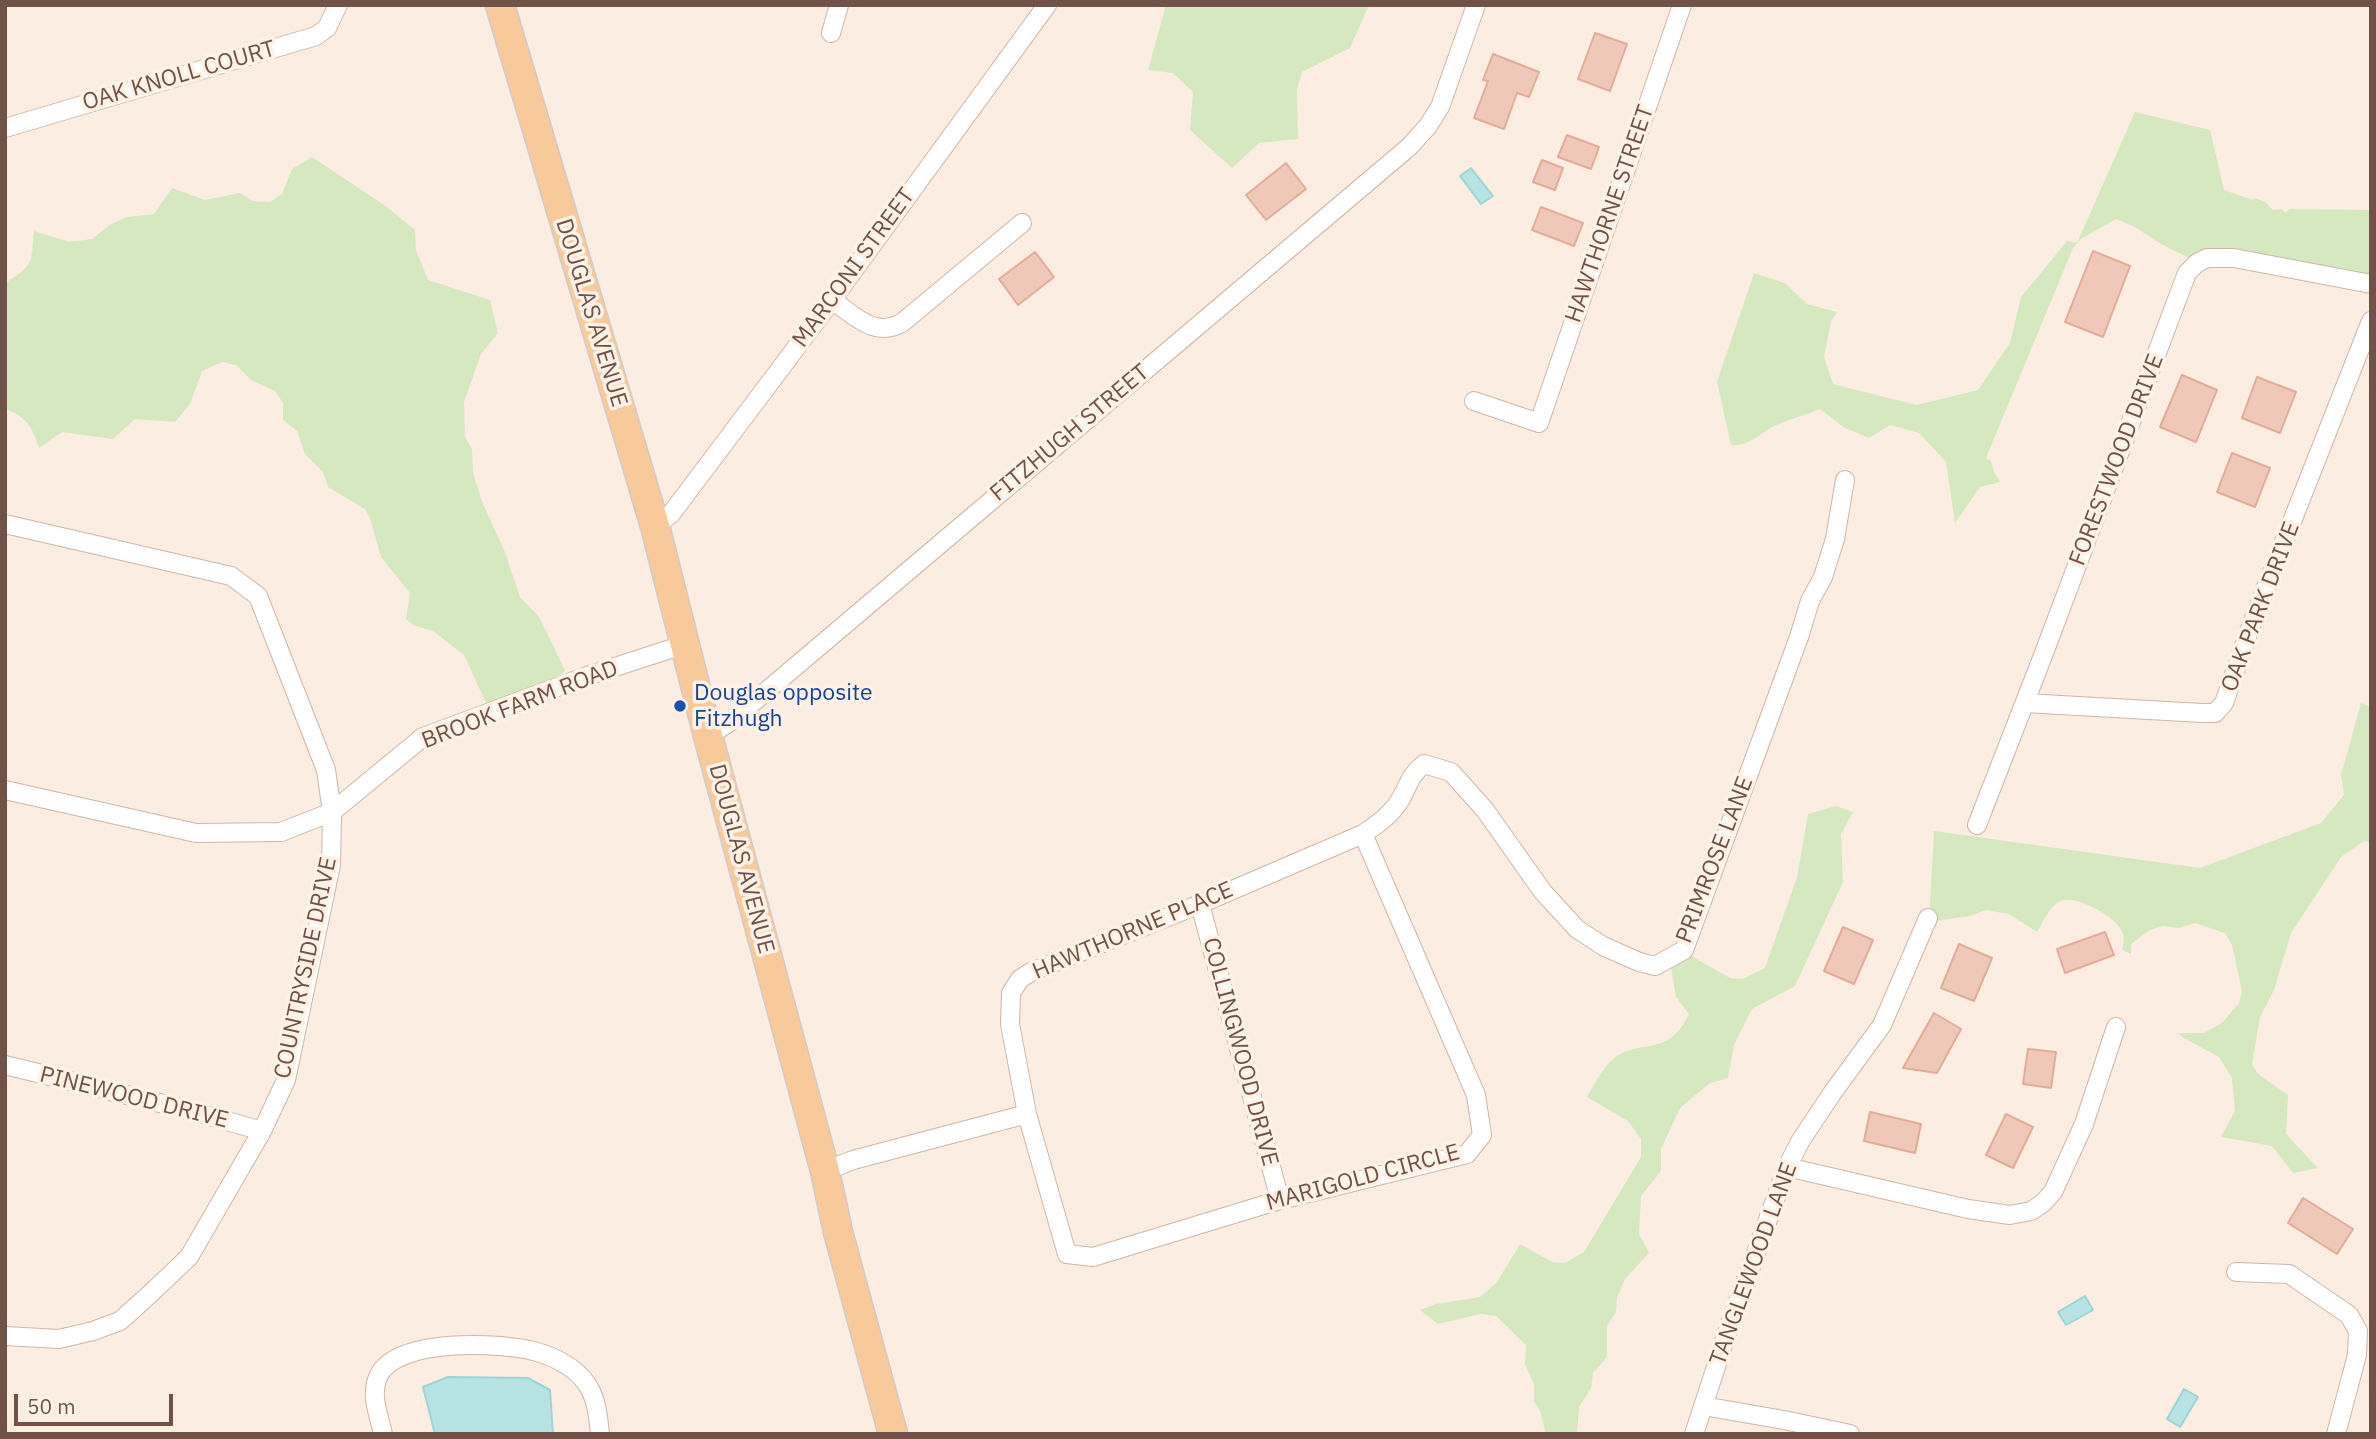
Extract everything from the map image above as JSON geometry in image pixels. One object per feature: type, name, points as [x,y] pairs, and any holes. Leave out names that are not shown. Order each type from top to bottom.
[{"type":"main road","name":"DOUGLAS AVENUE","points":[[500,5],[655,526],[893,1434]]},
{"type":"street","name":"OAK KNOLL COURT","points":[[5,128],[316,36],[327,28],[338,5]]},
{"type":"street","points":[[831,33],[839,5]]},
{"type":"street","name":"MARCONI STREET","points":[[655,526],[671,514],[832,300],[1047,5]]},
{"type":"street","name":"FITZHUGH STREET","points":[[708,736],[731,721],[1409,147],[1428,126],[1440,107],[1476,5]]},
{"type":"street","name":"HAWTHORNE STREET","points":[[1474,401],[1539,423],[1682,5]]},
{"type":"street","points":[[832,300],[873,328],[891,329],[903,322],[1022,223]]},
{"type":"street","name":"FORESTWOOD DRIVE","points":[[1977,825],[2187,273],[2207,258],[2234,258],[2371,284]]},
{"type":"street","name":"OAK PARK DRIVE","points":[[2025,703],[2215,713],[2224,703],[2252,623],[2371,321]]},
{"type":"street","name":"PRIMROSE LANE","points":[[1424,764],[1451,772],[1485,810],[1543,892],[1577,929],[1603,946],[1655,966],[1684,950],[1810,601],[1824,577],[1835,539],[1845,480]]},
{"type":"street","name":"COUNTRYSIDE DRIVE","points":[[5,524],[231,576],[258,596],[326,770],[332,812],[331,865],[286,1080],[262,1131],[189,1257],[120,1321],[59,1339],[5,1336]]},
{"type":"street","name":"BROOK FARM ROAD","points":[[5,790],[197,833],[281,832],[332,812],[424,737],[587,676],[686,644]]},
{"type":"street","name":"HAWTHORNE PLACE","points":[[1027,1114],[1010,1024],[1011,993],[1020,979],[1031,972],[1363,834],[1385,819],[1400,800],[1412,773],[1424,764]]},
{"type":"street","name":"MARIGOLD CIRCLE","points":[[1027,1114],[1067,1254],[1093,1257],[1280,1200],[1467,1154],[1482,1135],[1476,1096],[1363,834]]},
{"type":"street","name":"COLLINGWOOD DRIVE","points":[[1200,904],[1280,1200]]},
{"type":"street","name":"TANGLEWOOD LANE","points":[[1694,1434],[1729,1326],[1787,1167],[1820,1111],[1882,1026],[1928,918]]},
{"type":"street","points":[[1787,1167],[1968,1209],[2010,1215],[2031,1212],[2053,1192],[2084,1124],[2116,1027]]},
{"type":"street","name":"PINEWOOD DRIVE","points":[[5,1065],[262,1131]]},
{"type":"street","points":[[825,1171],[853,1160],[1027,1114]]},
{"type":"street","points":[[2236,1272],[2289,1274],[2349,1315],[2358,1331],[2357,1355],[2336,1434]]},
{"type":"street","points":[[383,1434],[373,1393],[378,1375],[392,1360],[426,1348],[508,1346],[538,1352],[559,1361],[586,1383],[597,1405],[600,1434]]},
{"type":"street","points":[[1703,1406],[1850,1434]]},
{"type":"green space","points":[[1166,5],[1369,5],[1350,48],[1302,72],[1297,89],[1298,139],[1259,143],[1232,168],[1190,130],[1193,92],[1173,73],[1148,70]]},
{"type":"green space","points":[[2135,112],[2210,130],[2224,190],[2253,200],[2255,198],[2265,202],[2273,210],[2282,209],[2285,213],[2290,209],[2371,210],[2371,282],[2191,259],[2116,219],[2081,239],[2073,248],[1986,458],[1991,461],[2000,482],[1980,487],[1955,523],[1946,462],[1919,433],[1890,425],[1869,438],[1845,428],[1820,409],[1776,425],[1744,444],[1731,445],[1717,382],[1754,273],[1785,283],[1807,304],[1837,312],[1831,321],[1824,357],[1833,384],[1917,405],[1978,390],[2010,343],[2021,297],[2067,241],[2077,243]]},
{"type":"green space","points":[[312,157],[387,207],[415,230],[416,250],[428,280],[490,300],[498,333],[481,354],[464,402],[465,437],[472,449],[473,473],[483,504],[504,550],[520,597],[539,617],[565,670],[562,674],[487,705],[464,655],[433,631],[413,625],[406,619],[410,593],[381,557],[365,509],[328,487],[323,472],[305,454],[297,431],[283,420],[283,403],[275,391],[251,380],[236,365],[222,362],[202,371],[190,404],[175,422],[135,419],[113,439],[62,432],[39,448],[28,424],[5,409],[5,283],[29,263],[34,231],[70,242],[92,239],[111,224],[127,217],[154,214],[172,188],[205,200],[240,193],[252,201],[270,202],[282,194],[292,169]]},
{"type":"green space","points":[[2361,703],[2371,707],[2371,842],[2364,841],[2341,857],[2291,933],[2274,990],[2260,1017],[2252,1064],[2258,1074],[2288,1095],[2286,1134],[2318,1168],[2293,1173],[2272,1146],[2221,1137],[2235,1111],[2232,1078],[2219,1057],[2178,1033],[2204,1033],[2222,1023],[2239,1003],[2242,991],[2232,945],[2225,933],[2195,923],[2179,928],[2163,926],[2150,930],[2131,944],[2131,954],[2122,950],[2124,936],[2107,915],[2089,905],[2071,900],[2055,905],[2037,932],[2009,914],[1986,910],[1970,916],[1929,922],[1934,831],[2200,868],[2321,823],[2344,795],[2341,775]]},
{"type":"green space","points":[[1836,806],[1853,812],[1841,834],[1843,882],[1795,986],[1752,1009],[1734,1045],[1728,1078],[1710,1083],[1680,1108],[1661,1149],[1661,1171],[1641,1196],[1639,1234],[1649,1253],[1625,1279],[1617,1298],[1616,1312],[1607,1326],[1607,1357],[1593,1373],[1591,1388],[1579,1407],[1577,1434],[1546,1434],[1540,1411],[1534,1401],[1534,1384],[1525,1364],[1526,1345],[1496,1316],[1480,1314],[1438,1324],[1420,1310],[1436,1304],[1480,1297],[1497,1282],[1520,1244],[1552,1262],[1565,1263],[1584,1252],[1641,1157],[1641,1139],[1628,1121],[1587,1097],[1612,1060],[1633,1049],[1663,1042],[1681,1028],[1689,1014],[1676,997],[1670,961],[1686,953],[1730,978],[1743,979],[1765,968],[1797,877],[1808,814]]},
{"type":"water","points":[[1471,168],[1493,196],[1481,204],[1460,176]]},
{"type":"water","points":[[2085,1296],[2093,1310],[2066,1325],[2058,1312]]},
{"type":"water","points":[[448,1377],[528,1378],[550,1390],[553,1434],[435,1434],[423,1387]]},
{"type":"water","points":[[2184,1389],[2198,1397],[2180,1427],[2167,1419]]},
{"type":"building","points":[[1595,33],[1627,44],[1610,91],[1578,79]]},
{"type":"building","points":[[1493,54],[1539,72],[1529,97],[1517,93],[1504,129],[1474,118],[1488,81],[1483,80]]},
{"type":"building","points":[[1567,135],[1599,147],[1591,169],[1558,157]]},
{"type":"building","points":[[1542,160],[1563,168],[1555,190],[1533,182]]},
{"type":"building","points":[[1286,163],[1306,189],[1266,220],[1246,195]]},
{"type":"building","points":[[1541,207],[1583,223],[1574,246],[1532,230]]},
{"type":"building","points":[[2093,251],[2130,266],[2103,337],[2065,322]]},
{"type":"building","points":[[1035,252],[1054,277],[1018,305],[999,279]]},
{"type":"building","points":[[2182,375],[2217,390],[2196,442],[2160,427]]},
{"type":"building","points":[[2257,377],[2296,392],[2280,433],[2242,418]]},
{"type":"building","points":[[2232,453],[2270,468],[2255,507],[2217,492]]},
{"type":"building","points":[[1843,927],[1873,940],[1854,984],[1824,971]]},
{"type":"building","points":[[2105,932],[2114,955],[2065,973],[2057,949]]},
{"type":"building","points":[[1959,944],[1992,958],[1974,1001],[1941,988]]},
{"type":"building","points":[[1934,1013],[1961,1029],[1937,1073],[1903,1068]]},
{"type":"building","points":[[2028,1049],[2056,1052],[2051,1088],[2023,1084]]},
{"type":"building","points":[[1870,1112],[1921,1124],[1915,1153],[1864,1141]]},
{"type":"building","points":[[2006,1114],[2033,1127],[2013,1168],[1986,1155]]},
{"type":"building","points":[[2303,1198],[2353,1229],[2337,1254],[2288,1223]]},
{"type":"place","name":"Douglas opposite Fitzhugh","points":[[680,706]]}]
